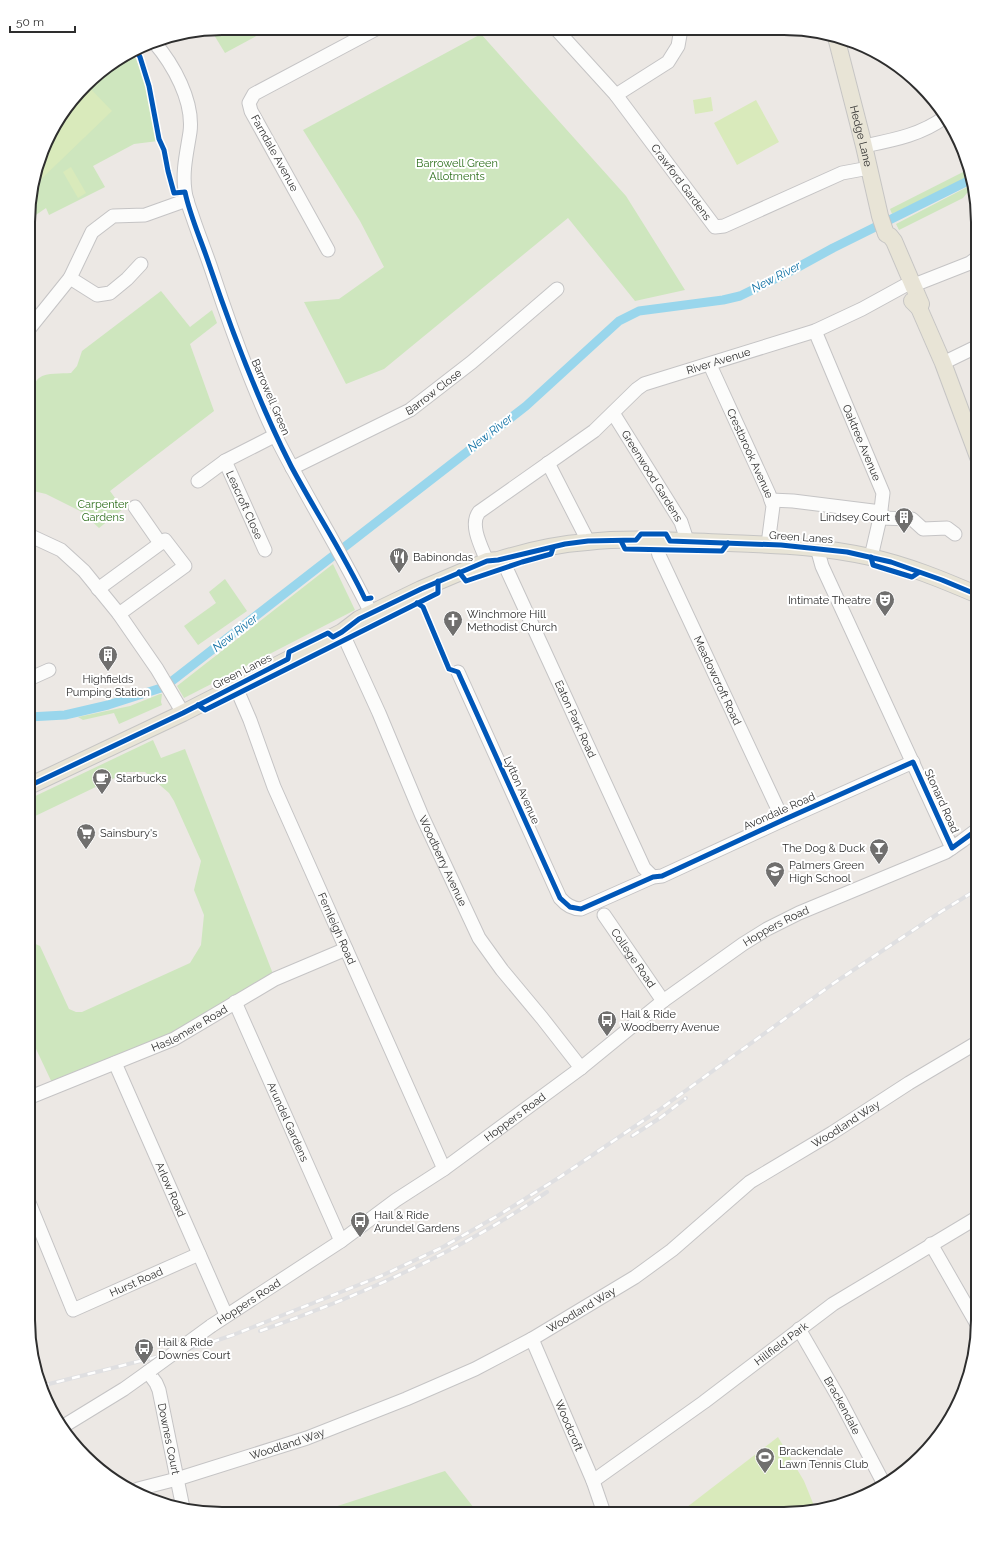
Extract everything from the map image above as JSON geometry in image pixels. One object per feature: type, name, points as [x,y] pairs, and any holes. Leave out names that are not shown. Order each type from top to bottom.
[{"type":"main road","name":"Hedge Lane","points":[[837,43],[885,233],[883,239],[885,245],[909,286],[914,304],[919,308],[944,363],[971,438]]},
{"type":"main road","name":"Green Lanes","points":[[35,783],[183,713],[235,685],[342,632],[359,619],[438,581],[495,560],[565,544],[588,541],[655,540],[768,544],[817,548],[871,557],[920,572],[971,593]]},
{"type":"street","name":"Farndale Avenue","points":[[328,250],[251,111],[249,103],[254,94],[363,35]]},
{"type":"street","name":"Crawford Gardens","points":[[561,35],[616,96],[715,227],[724,226],[842,173],[869,168]]},
{"type":"street","points":[[616,96],[668,62],[678,46],[680,35]]},
{"type":"street","name":"Barrowell Green","points":[[157,47],[174,69],[188,107],[191,121],[184,166],[184,185],[187,200],[224,309],[258,395],[276,435],[292,468],[335,543],[371,613]]},
{"type":"street","points":[[864,146],[905,137],[933,126],[941,120]]},
{"type":"street","points":[[35,322],[70,278],[92,232],[113,216],[145,215],[187,200]]},
{"type":"street","name":"River Avenue","points":[[495,560],[476,530],[476,516],[483,508],[594,431],[644,384],[815,332],[909,286],[971,261]]},
{"type":"street","points":[[70,278],[97,295],[110,293],[127,279],[141,264]]},
{"type":"street","name":"Barrow Close","points":[[292,468],[410,410],[472,362],[557,289]]},
{"type":"street","name":"Oaktree Avenue","points":[[815,332],[883,492],[881,515],[871,557]]},
{"type":"street","points":[[944,363],[971,350]]},
{"type":"street","name":"Crestbrook Avenue","points":[[710,365],[773,506],[768,544]]},
{"type":"street","name":"Greenwood Gardens","points":[[613,413],[684,527],[686,541]]},
{"type":"street","points":[[198,481],[225,460],[276,435]]},
{"type":"street","name":"Leacroft Close","points":[[225,460],[264,550]]},
{"type":"street","points":[[548,463],[588,541]]},
{"type":"street","points":[[771,500],[792,501],[912,520],[923,529],[946,528],[955,534]]},
{"type":"street","points":[[135,507],[160,543]]},
{"type":"street","points":[[35,538],[61,550],[84,571],[119,614],[157,669],[183,713]]},
{"type":"street","points":[[98,589],[165,540],[185,566],[119,614]]},
{"type":"street","name":"Meadowcroft Road","points":[[655,540],[659,555],[783,820]]},
{"type":"street","name":"Stonard Road","points":[[817,548],[822,566],[952,848]]},
{"type":"street","name":"Eaton Park Road","points":[[495,560],[644,868],[653,877]]},
{"type":"street","name":"Woodberry Avenue","points":[[342,632],[379,713],[422,816],[479,938],[502,970],[581,1068]]},
{"type":"street","points":[[35,676],[49,670]]},
{"type":"street","name":"Lytton Avenue","points":[[458,672],[560,898],[572,908],[581,909],[653,877]]},
{"type":"street","name":"Fernleigh Road","points":[[235,685],[250,720],[274,787],[444,1169]]},
{"type":"street","name":"Avondale Road","points":[[653,877],[662,876],[783,820],[915,767]]},
{"type":"street","name":"Hoppers Road","points":[[67,1424],[124,1389],[226,1315],[341,1241],[396,1200],[444,1169],[581,1068],[663,1002],[737,948],[767,929],[799,913],[952,848],[971,834]]},
{"type":"street","name":"College Road","points":[[604,915],[663,1002]]},
{"type":"street","name":"Haslemere Road","points":[[35,1095],[174,1039],[275,979],[346,949]]},
{"type":"street","name":"Arundel Gardens","points":[[235,1002],[341,1241]]},
{"type":"street","name":"Woodland Way","points":[[140,1488],[177,1479],[307,1438],[406,1399],[475,1369],[532,1339],[635,1277],[666,1255],[750,1182],[971,1046]]},
{"type":"street","name":"Arlow Road","points":[[115,1063],[226,1315]]},
{"type":"street","name":"Hurst Road","points":[[35,1218],[72,1310],[199,1254]]},
{"type":"street","name":"Hillfield Park","points":[[593,1481],[704,1402],[799,1328],[846,1295],[971,1221]]},
{"type":"street","points":[[931,1244],[971,1314]]},
{"type":"street","name":"Brackendale","points":[[799,1328],[840,1400],[881,1479]]},
{"type":"street","name":"Woodcroft","points":[[532,1339],[593,1481],[602,1507]]},
{"type":"street","name":"Downes Court","points":[[150,1371],[159,1390],[181,1502]]},
{"type":"green space","points":[[214,35],[258,35],[225,53]]},
{"type":"green space","name":"Barrowell Green Allotments","points":[[479,35],[482,35],[626,196],[685,290],[635,301],[568,218],[384,369],[346,384],[304,302],[339,299],[384,267],[360,221],[303,130]]},
{"type":"green space","points":[[135,56],[146,82],[158,141],[134,144],[93,166],[105,187],[49,215],[46,208],[35,216],[41,174],[54,139],[81,99],[99,81]]},
{"type":"green space","points":[[91,89],[112,111],[40,180],[54,139],[74,108]]},
{"type":"green space","points":[[711,97],[713,111],[695,114],[693,100]]},
{"type":"green space","points":[[756,100],[779,142],[737,165],[714,123]]},
{"type":"green space","points":[[71,167],[86,193],[78,198],[63,172]]},
{"type":"green space","points":[[964,171],[966,179],[892,214],[890,209]]},
{"type":"green space","points":[[967,187],[968,193],[963,198],[899,230],[896,224]]},
{"type":"green space","name":"Carpenter Gardens","points":[[161,291],[190,327],[212,310],[217,323],[190,344],[214,411],[110,491],[123,509],[99,528],[82,512],[46,494],[35,491],[35,383],[42,376],[71,373],[77,366],[82,351]]},
{"type":"green space","points":[[333,564],[355,610],[184,698],[177,686]]},
{"type":"green space","points":[[225,579],[247,611],[198,645],[184,626],[216,603],[209,592]]},
{"type":"green space","points":[[162,694],[162,705],[119,724],[114,713],[83,720],[78,717],[130,706]]},
{"type":"green space","points":[[153,740],[161,758],[185,749],[275,979],[138,1054],[54,1087],[35,1047],[35,944],[40,946],[69,1009],[76,1012],[82,1012],[190,963],[201,945],[204,915],[194,890],[201,861],[169,793],[145,772],[127,772],[35,816],[35,796]]},
{"type":"green space","name":"Brackendale Lawn Tennis Club","points":[[778,1437],[804,1481],[813,1504],[796,1507],[687,1507]]},
{"type":"green space","points":[[445,1471],[473,1507],[334,1507]]},
{"type":"waterway","name":"New River","points":[[35,717],[65,715],[108,705],[161,688],[172,681],[526,406],[619,321],[639,311],[723,300],[740,296],[966,182]]},
{"type":"railway","points":[[47,1385],[200,1346],[233,1335],[381,1276],[441,1248],[499,1215],[560,1177],[659,1110],[834,983],[971,893]]},
{"type":"railway","points":[[632,1136],[660,1118],[686,1098]]},
{"type":"railway","points":[[260,1331],[335,1303],[408,1271],[479,1234],[514,1214],[547,1192]]},
{"type":"cycle path","points":[[138,54],[149,86],[159,139],[164,150],[174,193],[185,192],[193,219],[246,366],[279,441],[300,483],[348,565],[365,599],[371,598]]},
{"type":"cycle path","points":[[35,783],[183,713],[288,659],[289,652],[328,633],[333,637],[359,619],[421,589],[487,561],[498,560],[565,544],[588,541],[636,540],[641,534],[666,534],[670,541],[781,545],[847,552],[891,562],[971,592]]},
{"type":"cycle path","points":[[621,541],[625,549],[722,551],[728,543]]},
{"type":"cycle path","points":[[459,572],[466,581],[551,554],[553,548]]},
{"type":"cycle path","points":[[871,557],[873,565],[912,577],[918,573]]},
{"type":"cycle path","points":[[198,705],[205,710],[438,593],[438,581]]},
{"type":"cycle path","points":[[417,603],[423,607],[449,669],[458,672],[560,898],[570,907],[581,909],[653,877],[662,876],[913,762],[952,848],[971,834]]},
{"type":"place","name":"Lindsey Court","points":[[904,534]]},
{"type":"place","name":"Babinondas","points":[[399,574]]},
{"type":"place","name":"Intimate Theatre","points":[[885,617]]},
{"type":"place","name":"Winchmore Hill Methodist Church","points":[[453,637]]},
{"type":"place","name":"Highfields Pumping Station","points":[[108,672]]},
{"type":"place","name":"Starbucks","points":[[102,795]]},
{"type":"place","name":"Sainsbury's","points":[[86,850]]},
{"type":"place","name":"The Dog & Duck","points":[[879,865]]},
{"type":"place","name":"Palmers Green High School","points":[[775,888]]},
{"type":"place","name":"Hail & Ride Woodberry Avenue","points":[[607,1037]]},
{"type":"place","name":"Hail & Ride Arundel Gardens","points":[[360,1238]]},
{"type":"place","name":"Hail & Ride Downes Court","points":[[144,1365]]},
{"type":"place","name":"Brackendale Lawn Tennis Club","points":[[765,1474]]}]
